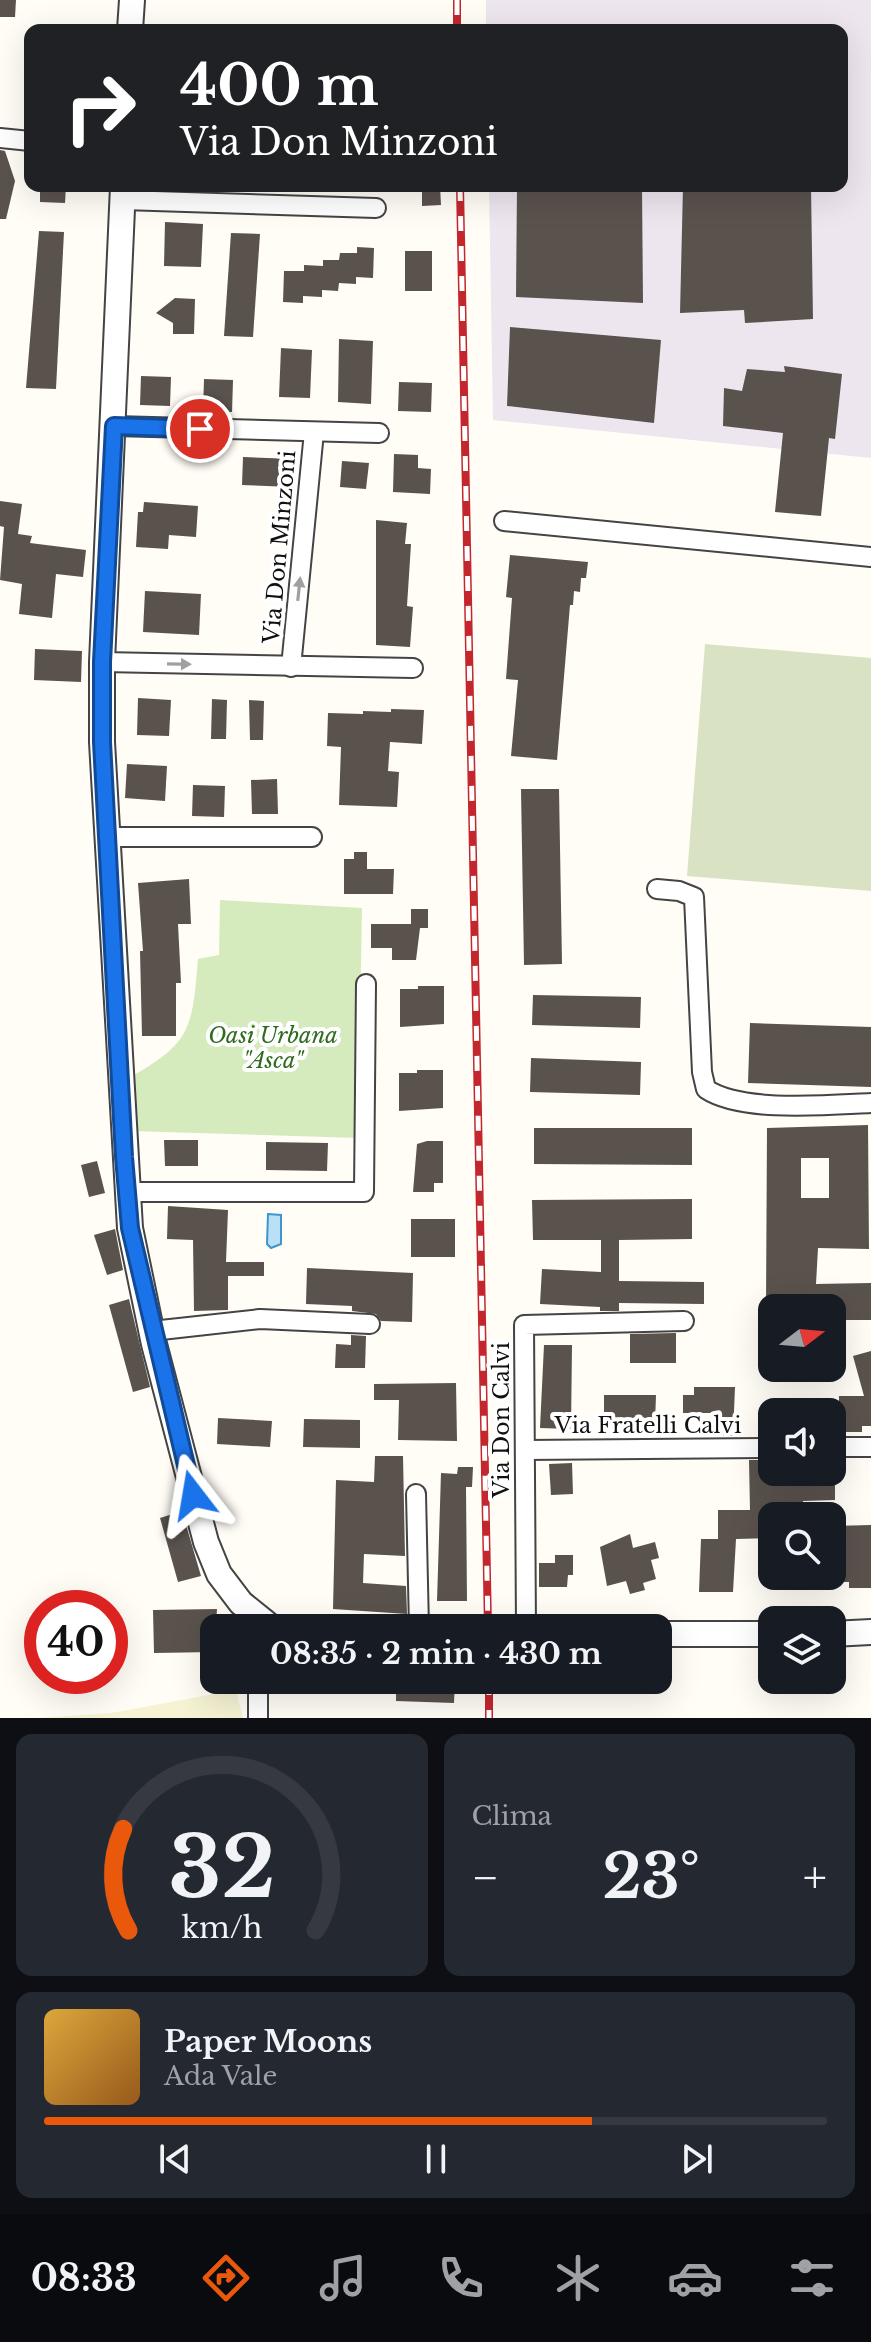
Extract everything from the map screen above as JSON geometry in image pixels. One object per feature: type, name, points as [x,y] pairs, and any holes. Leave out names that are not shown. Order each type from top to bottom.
[{"type":"street","points":[[130,24],[132,0]]},
{"type":"street","points":[[0,138],[24,140]]},
{"type":"street","points":[[252,1614],[219,1574],[206,1542],[152,1331],[130,1228],[106,837],[102,662],[123,193],[376,208]]},
{"type":"street","name":"Via Don Minzoni","points":[[114,426],[379,433]]},
{"type":"street","name":"Via Don Minzoni","points":[[291,667],[314,432]]},
{"type":"street","points":[[504,521],[871,557]]},
{"type":"street","name":"Via Don Minzoni","points":[[102,662],[413,668]]},
{"type":"street","points":[[106,837],[312,837]]},
{"type":"street","points":[[657,889],[679,891],[694,897],[702,1072],[706,1089],[721,1099],[757,1103],[871,1103]]},
{"type":"street","points":[[127,1192],[364,1192],[366,984]]},
{"type":"street","points":[[152,1331],[260,1319],[370,1324]]},
{"type":"street","name":"Via Don Calvi","points":[[526,1614],[524,1325],[684,1321]]},
{"type":"street","points":[[846,1447],[871,1447]]},
{"type":"street","name":"Via Fratelli Calvi","points":[[525,1450],[758,1448]]},
{"type":"street","points":[[416,1494],[419,1614]]},
{"type":"street","points":[[846,1633],[871,1632]]},
{"type":"street","points":[[672,1634],[758,1634]]},
{"type":"street","points":[[258,1694],[258,1718]]},
{"type":"shaded area","points":[[486,0],[871,0],[871,458],[493,420],[489,192],[848,192],[848,24],[486,24]]},
{"type":"shaded area","points":[[214,1694],[237,1694],[243,1718],[37,1718],[111,1713]]},
{"type":"green space","points":[[705,644],[871,658],[871,891],[687,876]]},
{"type":"green space","name":"Oasi Urbana \"Asca\"","points":[[220,900],[362,908],[358,1138],[130,1131],[127,1079],[164,1055],[184,1032],[190,1019],[198,959],[219,955]]},
{"type":"water","points":[[268,1214],[281,1215],[281,1244],[271,1248],[267,1244]]},
{"type":"building","points":[[0,0],[16,0],[15,17],[0,17]]},
{"type":"building","points":[[0,150],[5,151],[15,181],[6,219],[0,219]]},
{"type":"building","points":[[40,192],[66,192],[65,203],[40,202]]},
{"type":"building","points":[[422,192],[440,192],[441,205],[422,206]]},
{"type":"building","points":[[517,192],[642,192],[643,303],[516,297]]},
{"type":"building","points":[[683,192],[811,192],[813,319],[745,323],[744,310],[680,313]]},
{"type":"building","points":[[165,222],[203,224],[201,267],[164,266]]},
{"type":"building","points":[[39,231],[64,232],[56,389],[26,388]]},
{"type":"building","points":[[231,233],[260,234],[253,337],[224,336]]},
{"type":"building","points":[[357,247],[374,248],[373,278],[356,277],[356,284],[339,283],[338,291],[322,290],[322,297],[303,296],[303,303],[283,302],[284,271],[304,271],[304,265],[323,266],[323,260],[339,260],[340,253],[357,253]]},
{"type":"building","points":[[405,251],[432,251],[432,291],[405,291]]},
{"type":"building","points":[[175,298],[195,299],[194,334],[173,334],[173,323],[156,313]]},
{"type":"building","points":[[510,327],[661,340],[654,423],[507,406]]},
{"type":"building","points":[[339,339],[373,341],[371,404],[338,402]]},
{"type":"building","points":[[281,348],[312,350],[310,398],[279,397]]},
{"type":"building","points":[[784,366],[842,374],[835,439],[829,438],[821,516],[775,512],[783,433],[723,426],[724,388],[742,391],[747,369],[785,372]]},
{"type":"building","points":[[141,376],[171,377],[170,406],[140,405]]},
{"type":"building","points":[[204,379],[233,380],[232,412],[203,411]]},
{"type":"building","points":[[399,382],[432,383],[431,412],[398,411]]},
{"type":"building","points":[[394,454],[418,455],[418,468],[431,469],[430,494],[393,492]]},
{"type":"building","points":[[243,457],[294,459],[292,487],[242,485]]},
{"type":"building","points":[[342,461],[369,463],[366,489],[340,487]]},
{"type":"building","points":[[0,501],[22,504],[18,534],[32,536],[30,543],[86,550],[83,577],[56,574],[52,618],[19,614],[22,584],[0,580],[4,527],[0,526]]},
{"type":"building","points":[[144,502],[198,506],[196,537],[169,535],[168,549],[136,547],[138,512],[143,512]]},
{"type":"building","points":[[376,520],[407,523],[405,544],[411,544],[407,606],[413,607],[410,647],[376,645]]},
{"type":"building","points":[[510,555],[588,562],[586,578],[581,578],[580,592],[574,591],[573,605],[570,605],[557,760],[511,756],[518,680],[506,679],[512,598],[506,597]]},
{"type":"building","points":[[145,591],[201,594],[199,635],[143,632]]},
{"type":"building","points":[[35,649],[82,651],[81,682],[34,680]]},
{"type":"building","points":[[138,698],[171,700],[169,736],[137,735]]},
{"type":"building","points":[[212,699],[227,700],[226,739],[211,739]]},
{"type":"building","points":[[249,700],[264,701],[263,740],[250,740]]},
{"type":"building","points":[[391,709],[424,710],[422,744],[390,742],[388,771],[399,772],[397,807],[339,805],[341,747],[327,746],[328,713],[363,714],[363,711],[391,712]]},
{"type":"building","points":[[127,764],[167,766],[165,801],[125,798]]},
{"type":"building","points":[[277,779],[278,814],[252,814],[251,780]]},
{"type":"building","points":[[193,785],[225,786],[224,817],[192,816]]},
{"type":"building","points":[[521,789],[559,789],[562,964],[524,965]]},
{"type":"building","points":[[354,852],[367,852],[367,869],[394,869],[393,894],[344,894],[344,859],[354,859]]},
{"type":"building","points":[[189,879],[191,924],[178,924],[181,983],[176,983],[176,1036],[142,1036],[140,951],[143,951],[138,883]]},
{"type":"building","points":[[411,909],[428,909],[428,928],[420,928],[416,960],[392,960],[392,948],[371,948],[371,924],[411,924]]},
{"type":"building","points":[[418,986],[444,986],[444,1024],[400,1027],[400,989],[418,989]]},
{"type":"building","points":[[533,995],[641,997],[640,1028],[532,1025]]},
{"type":"building","points":[[750,1023],[871,1027],[871,1087],[748,1083]]},
{"type":"building","points":[[531,1058],[641,1062],[640,1095],[530,1092]]},
{"type":"building","points":[[417,1070],[443,1070],[443,1108],[399,1111],[399,1073],[417,1073]]},
{"type":"building","points":[[868,1125],[869,1249],[818,1248],[816,1284],[871,1283],[871,1320],[846,1320],[846,1294],[766,1294],[767,1128]],"holes":[[[801,1158],[829,1158],[829,1198],[801,1198]]]},
{"type":"building","points":[[534,1128],[692,1128],[692,1165],[534,1164]]},
{"type":"building","points":[[164,1140],[198,1140],[198,1166],[165,1166]]},
{"type":"building","points":[[443,1141],[443,1183],[434,1183],[434,1192],[413,1192],[417,1144]]},
{"type":"building","points":[[266,1142],[328,1143],[327,1171],[266,1170]]},
{"type":"building","points":[[97,1161],[105,1193],[89,1197],[81,1165]]},
{"type":"building","points":[[692,1199],[692,1239],[619,1240],[619,1281],[704,1282],[704,1304],[619,1303],[619,1311],[600,1311],[600,1307],[540,1304],[542,1269],[601,1272],[601,1240],[533,1240],[532,1200]]},
{"type":"building","points":[[168,1206],[228,1210],[226,1262],[264,1262],[264,1276],[228,1276],[228,1310],[194,1311],[193,1240],[167,1239]]},
{"type":"building","points":[[411,1219],[455,1219],[455,1257],[411,1257]]},
{"type":"building","points":[[115,1229],[123,1270],[107,1275],[94,1235]]},
{"type":"building","points":[[307,1268],[413,1273],[412,1322],[381,1321],[376,1314],[352,1311],[352,1306],[306,1304]]},
{"type":"building","points":[[129,1299],[150,1387],[133,1392],[109,1305]]},
{"type":"building","points":[[676,1333],[676,1363],[630,1363],[630,1334]]},
{"type":"building","points":[[351,1335],[366,1336],[365,1368],[335,1368],[336,1344],[351,1345]]},
{"type":"building","points":[[544,1345],[572,1345],[571,1429],[540,1428]]},
{"type":"building","points":[[871,1351],[871,1426],[862,1426],[862,1432],[846,1432],[846,1398],[839,1398],[864,1396],[853,1356]]},
{"type":"building","points":[[456,1383],[457,1441],[398,1440],[399,1400],[374,1400],[374,1384]]},
{"type":"building","points":[[694,1387],[735,1387],[733,1436],[716,1436],[716,1413],[683,1413],[683,1395],[694,1395]]},
{"type":"building","points":[[604,1395],[656,1395],[655,1423],[604,1422]]},
{"type":"building","points":[[218,1418],[272,1421],[270,1447],[217,1444]]},
{"type":"building","points":[[304,1419],[360,1420],[360,1448],[303,1447]]},
{"type":"building","points":[[375,1456],[403,1456],[405,1556],[364,1554],[363,1583],[406,1586],[407,1614],[333,1609],[336,1480],[374,1482]]},
{"type":"building","points":[[749,1460],[758,1460],[758,1486],[835,1486],[835,1500],[758,1502],[758,1538],[736,1539],[733,1592],[699,1592],[701,1539],[718,1539],[718,1510],[750,1510]]},
{"type":"building","points":[[572,1463],[573,1494],[551,1495],[549,1464]]},
{"type":"building","points":[[458,1467],[473,1467],[472,1487],[466,1487],[467,1601],[437,1601],[441,1473],[457,1474]]},
{"type":"building","points":[[182,1511],[201,1576],[178,1582],[160,1518]]},
{"type":"building","points":[[871,1525],[871,1588],[849,1588],[849,1582],[846,1582],[846,1526]]},
{"type":"building","points":[[630,1534],[633,1548],[655,1542],[659,1558],[651,1560],[656,1579],[643,1583],[645,1590],[630,1594],[626,1581],[607,1586],[600,1547]]},
{"type":"building","points":[[555,1555],[573,1555],[573,1575],[568,1575],[567,1587],[539,1587],[539,1563],[555,1563]]},
{"type":"building","points":[[217,1609],[217,1614],[200,1614],[200,1652],[154,1653],[153,1610]]},
{"type":"building","points":[[396,1694],[454,1694],[454,1703],[396,1701]]},
{"type":"railway","points":[[457,0],[457,24]]},
{"type":"railway","points":[[460,192],[488,1614]]},
{"type":"railway","points":[[489,1694],[489,1718]]},
{"type":"route","points":[[193,1495],[154,1344],[130,1228],[106,837],[102,662],[114,426],[200,429]]}]
